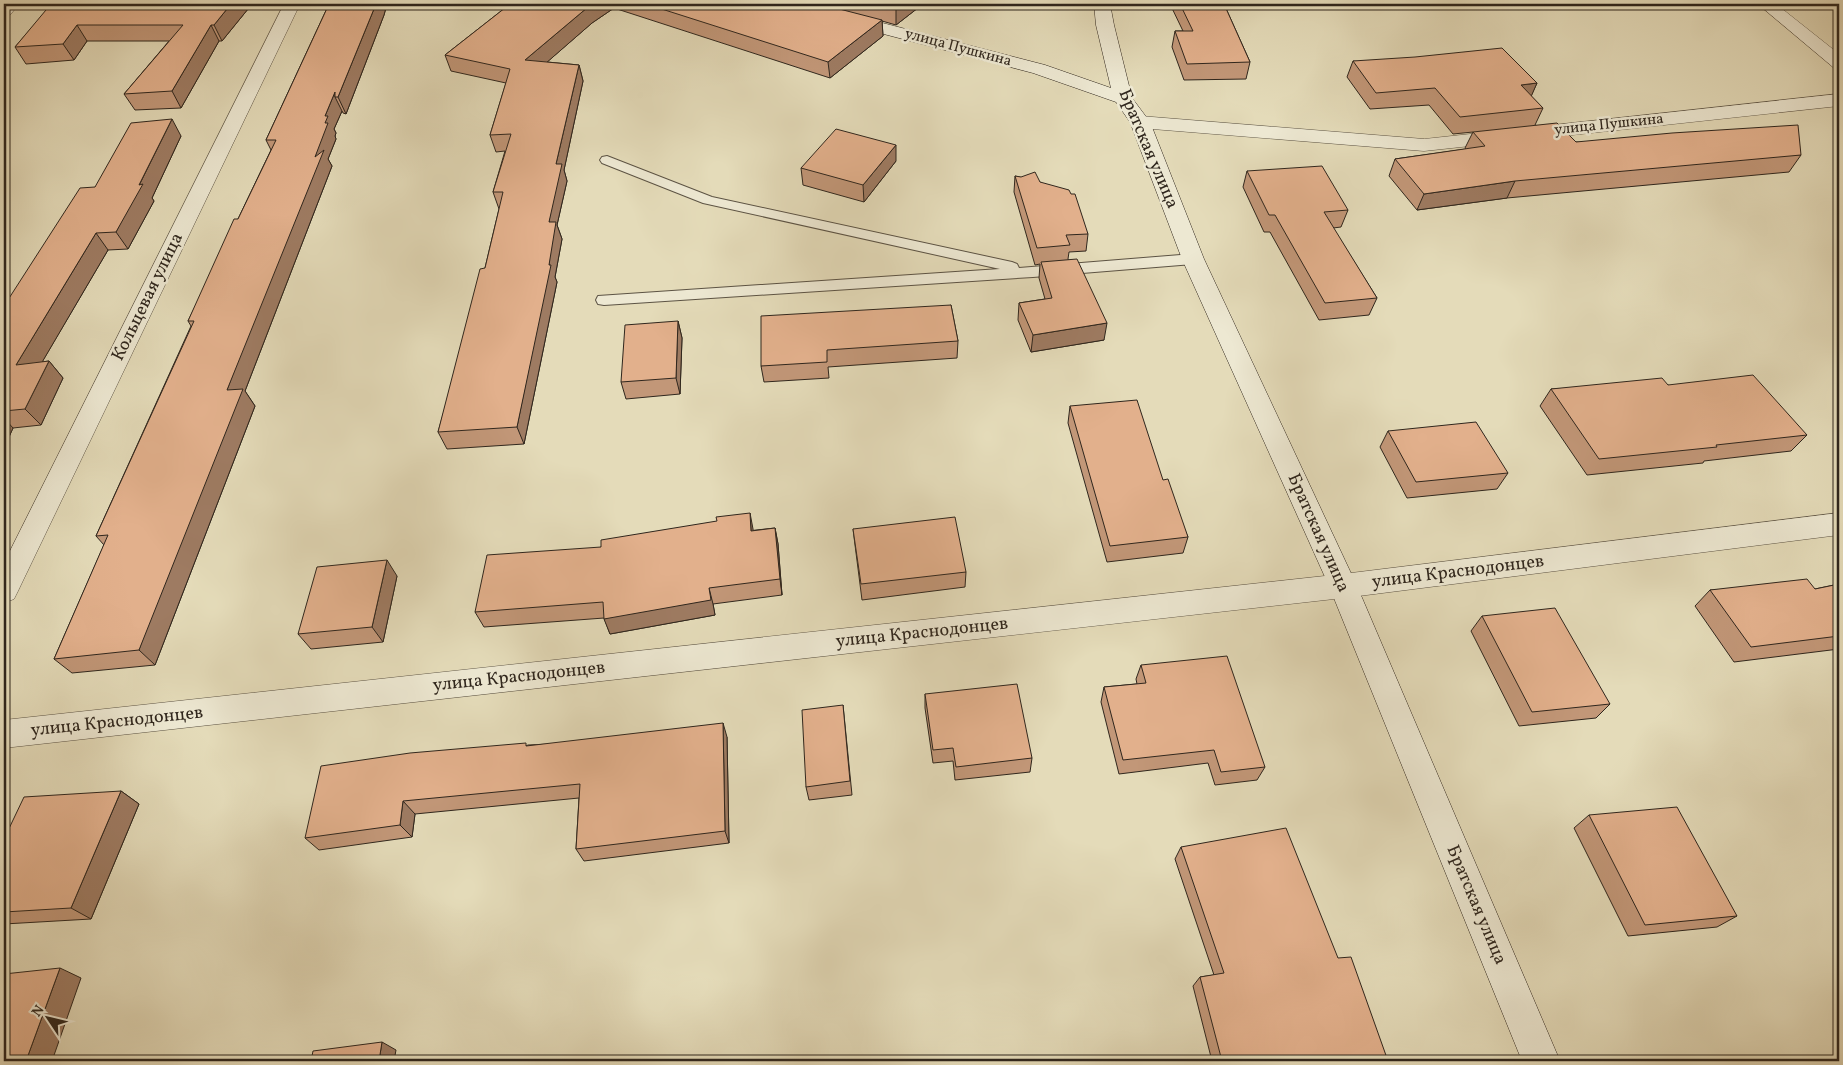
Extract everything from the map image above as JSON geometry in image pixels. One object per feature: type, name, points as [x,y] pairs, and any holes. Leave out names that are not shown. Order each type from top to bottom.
[{"type":"street","points":[[4,11],[11,4]]},
{"type":"street","name":"Кольцевая улица","points":[[4,591],[292,4]]},
{"type":"street","name":"улица Пушкина","points":[[790,4],[1039,69],[1123,98]]},
{"type":"street","name":"Братская улица","points":[[1102,4],[1105,25],[1123,98],[1140,122],[1193,259],[1343,586],[1541,1061]]},
{"type":"street","points":[[1766,4],[1839,63]]},
{"type":"street","name":"улица Пушкина","points":[[1140,122],[1424,145],[1839,100]]},
{"type":"street","name":"улица Краснодонцев","points":[[4,734],[1343,586],[1839,524]]},
{"type":"lane","points":[[608,160],[708,200],[1033,272]]},
{"type":"lane","points":[[604,300],[1033,272],[1193,259]]},
{"type":"building","points":[[51,4],[231,4],[214,25],[211,25],[172,91],[124,94],[183,25],[77,25],[63,44],[15,47]]},
{"type":"building","points":[[329,4],[376,4],[338,97],[335,97],[335,92],[325,116],[328,116],[325,123],[328,123],[315,157],[324,150],[227,390],[243,389],[139,650],[54,659],[108,535],[96,536],[194,321],[188,321],[234,219],[238,219],[276,140],[266,140]]},
{"type":"building","points":[[510,4],[593,4],[525,60],[579,65],[556,164],[562,164],[549,222],[556,222],[549,265],[551,265],[517,427],[438,432],[480,269],[485,268],[503,192],[493,192],[511,134],[490,135],[510,69],[445,55]]},
{"type":"building","points":[[646,4],[820,4],[882,20],[828,62]]},
{"type":"building","points":[[877,4],[902,4],[896,9]]},
{"type":"building","points":[[1180,4],[1224,4],[1250,62],[1187,64],[1175,31],[1193,31]]},
{"type":"building","points":[[1502,48],[1537,83],[1521,85],[1543,108],[1460,117],[1435,88],[1376,93],[1353,61],[1415,57]]},
{"type":"building","points":[[172,119],[139,185],[143,184],[116,232],[96,233],[16,365],[49,361],[25,409],[4,411],[4,306],[80,188],[95,187],[131,123]]},
{"type":"building","points":[[1557,123],[1576,142],[1672,133],[1798,125],[1801,155],[1515,181],[1424,194],[1395,159],[1485,146],[1473,132]]},
{"type":"building","points":[[836,129],[896,145],[863,185],[801,168]]},
{"type":"building","points":[[1322,166],[1348,210],[1324,212],[1377,298],[1325,303],[1275,215],[1269,215],[1247,171]]},
{"type":"building","points":[[1035,172],[1040,182],[1069,190],[1071,194],[1075,194],[1088,234],[1066,235],[1070,245],[1037,248],[1015,176],[1021,177]]},
{"type":"building","points":[[1077,259],[1107,323],[1033,335],[1019,303],[1052,298],[1041,262]]},
{"type":"building","points":[[951,305],[958,341],[827,350],[827,362],[761,366],[761,316]]},
{"type":"building","points":[[678,321],[676,378],[621,382],[625,325]]},
{"type":"building","points":[[1753,375],[1807,435],[1716,445],[1717,447],[1599,459],[1551,389],[1662,378],[1668,385]]},
{"type":"building","points":[[1137,400],[1163,480],[1168,479],[1188,537],[1110,546],[1070,406]]},
{"type":"building","points":[[1476,422],[1508,473],[1416,482],[1388,431]]},
{"type":"building","points":[[750,513],[751,531],[775,528],[780,579],[709,588],[711,600],[604,619],[603,602],[475,612],[487,555],[601,547],[601,540],[717,521],[716,517]]},
{"type":"building","points":[[955,517],[966,572],[861,584],[853,529]]},
{"type":"building","points":[[387,560],[372,627],[298,634],[317,567]]},
{"type":"building","points":[[1807,579],[1815,589],[1839,584],[1839,636],[1751,647],[1710,590]]},
{"type":"building","points":[[1555,608],[1610,704],[1532,712],[1482,616]]},
{"type":"building","points":[[1227,656],[1265,767],[1221,772],[1214,750],[1123,760],[1104,687],[1146,683],[1141,665]]},
{"type":"building","points":[[1017,684],[1032,758],[956,767],[953,748],[933,750],[925,694]]},
{"type":"building","points":[[843,705],[850,781],[806,787],[802,710]]},
{"type":"building","points":[[723,723],[725,831],[576,849],[580,784],[403,801],[400,825],[305,838],[321,766],[410,753],[526,743],[526,746]]},
{"type":"building","points":[[121,791],[71,908],[4,912],[4,839],[24,797]]},
{"type":"building","points":[[1677,807],[1737,916],[1645,925],[1589,815]]},
{"type":"building","points":[[1286,828],[1338,958],[1351,957],[1388,1061],[1222,1061],[1200,977],[1224,973],[1181,847]]},
{"type":"building","points":[[60,968],[26,1061],[4,1061],[4,974]]},
{"type":"building","points":[[382,1042],[379,1061],[311,1061],[313,1051]]}]
